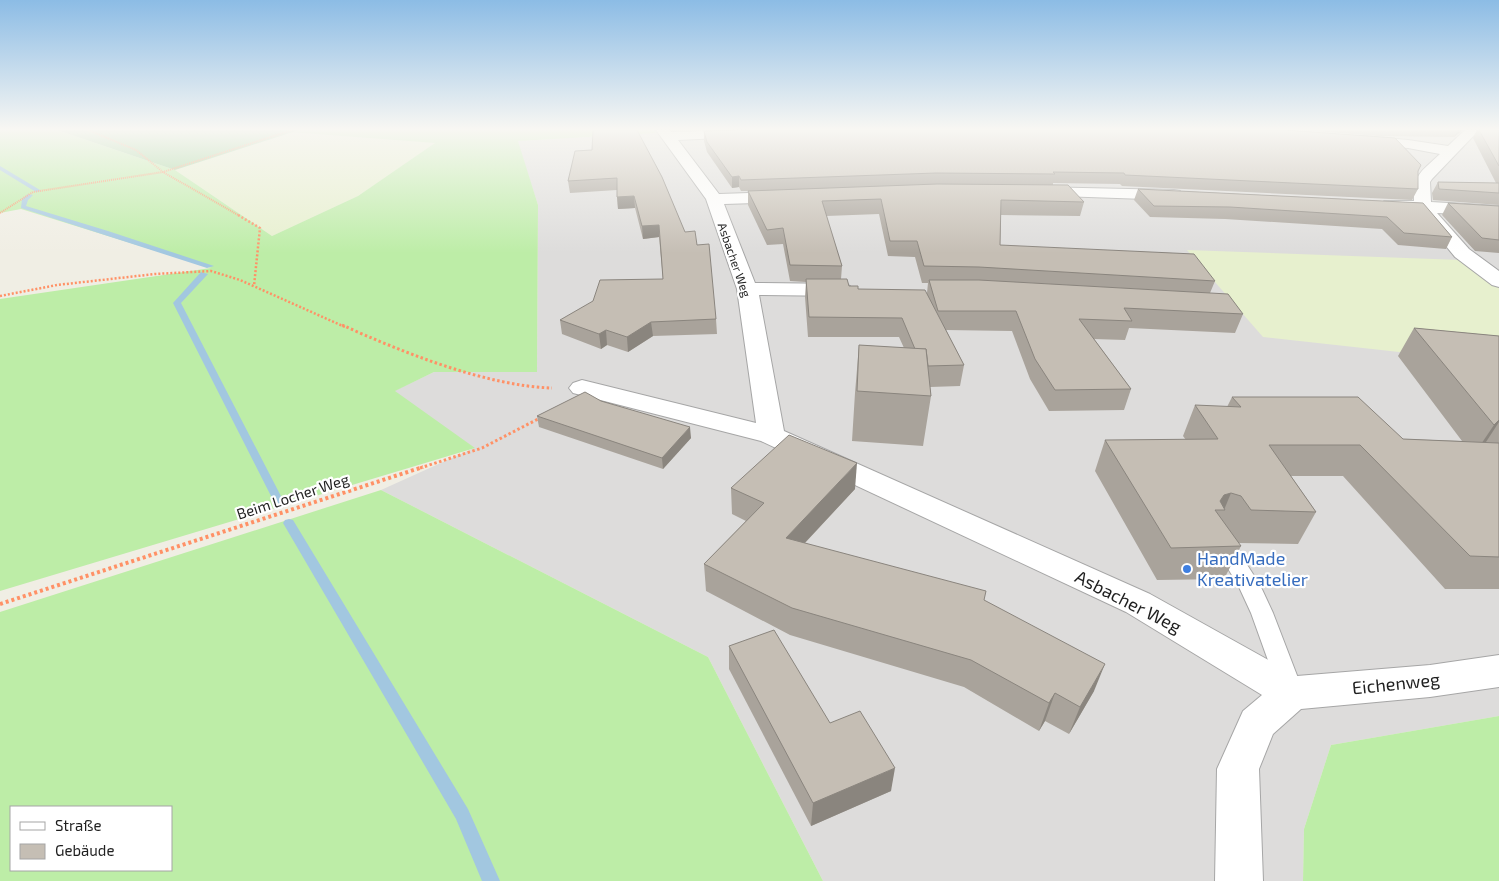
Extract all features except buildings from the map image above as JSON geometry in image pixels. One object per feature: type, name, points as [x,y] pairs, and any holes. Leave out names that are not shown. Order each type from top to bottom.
[{"type":"street","name":"Asbacher Weg","points":[[694,171],[714,199],[747,290],[770,435]]},
{"type":"street","points":[[1430,171],[1422,182],[1423,207],[1462,252],[1499,281]]},
{"type":"street","points":[[1022,192],[1187,196]]},
{"type":"street","points":[[714,199],[800,196]]},
{"type":"street","points":[[1374,205],[1499,211]]},
{"type":"street","points":[[747,290],[866,290]]},
{"type":"street","name":"Asbacher Weg","points":[[582,388],[770,435],[1138,603],[1292,694]]},
{"type":"street","name":"Eichenweg","points":[[1292,694],[1430,681],[1499,670]]},
{"type":"street","points":[[1239,881],[1238,770],[1257,723],[1292,694]]},
{"type":"lane","points":[[1217,534],[1250,585],[1292,694]]},
{"type":"path","points":[[0,213],[11,209],[15,202],[33,192],[163,172],[260,228],[254,286]]},
{"type":"path","points":[[0,296],[57,285],[155,274],[211,271],[254,286],[413,356],[477,375],[535,388],[582,388]]},
{"type":"path","name":"Beim Locher Weg","points":[[0,604],[482,448],[538,420],[582,388]]},
{"type":"shaded area","points":[[527,171],[1499,171],[1499,716],[1331,745],[1304,829],[1303,881],[823,881],[708,657],[381,490],[474,448],[394,391],[434,372],[537,372],[538,205]]},
{"type":"green space","points":[[0,171],[177,171],[272,236],[358,196],[394,171],[527,171],[538,205],[537,372],[434,372],[395,391],[475,448],[0,591],[0,299],[211,268],[21,209],[0,213]]},
{"type":"green space","points":[[177,171],[395,171],[358,196],[272,236]]},
{"type":"green space","points":[[1187,250],[1461,260],[1499,286],[1499,363],[1263,337]]},
{"type":"green space","points":[[381,490],[708,657],[823,881],[0,881],[0,612]]},
{"type":"green space","points":[[1499,716],[1499,881],[1303,881],[1304,829],[1331,745]]},
{"type":"waterway","points":[[5,171],[38,191]]},
{"type":"waterway","points":[[30,195],[25,199],[23,207],[210,266]]},
{"type":"waterway","points":[[204,274],[177,303],[279,502]]},
{"type":"waterway","points":[[289,523],[462,814],[491,881]]},
{"type":"place","name":"HandMade Kreativatelier","points":[[1187,569]]}]
